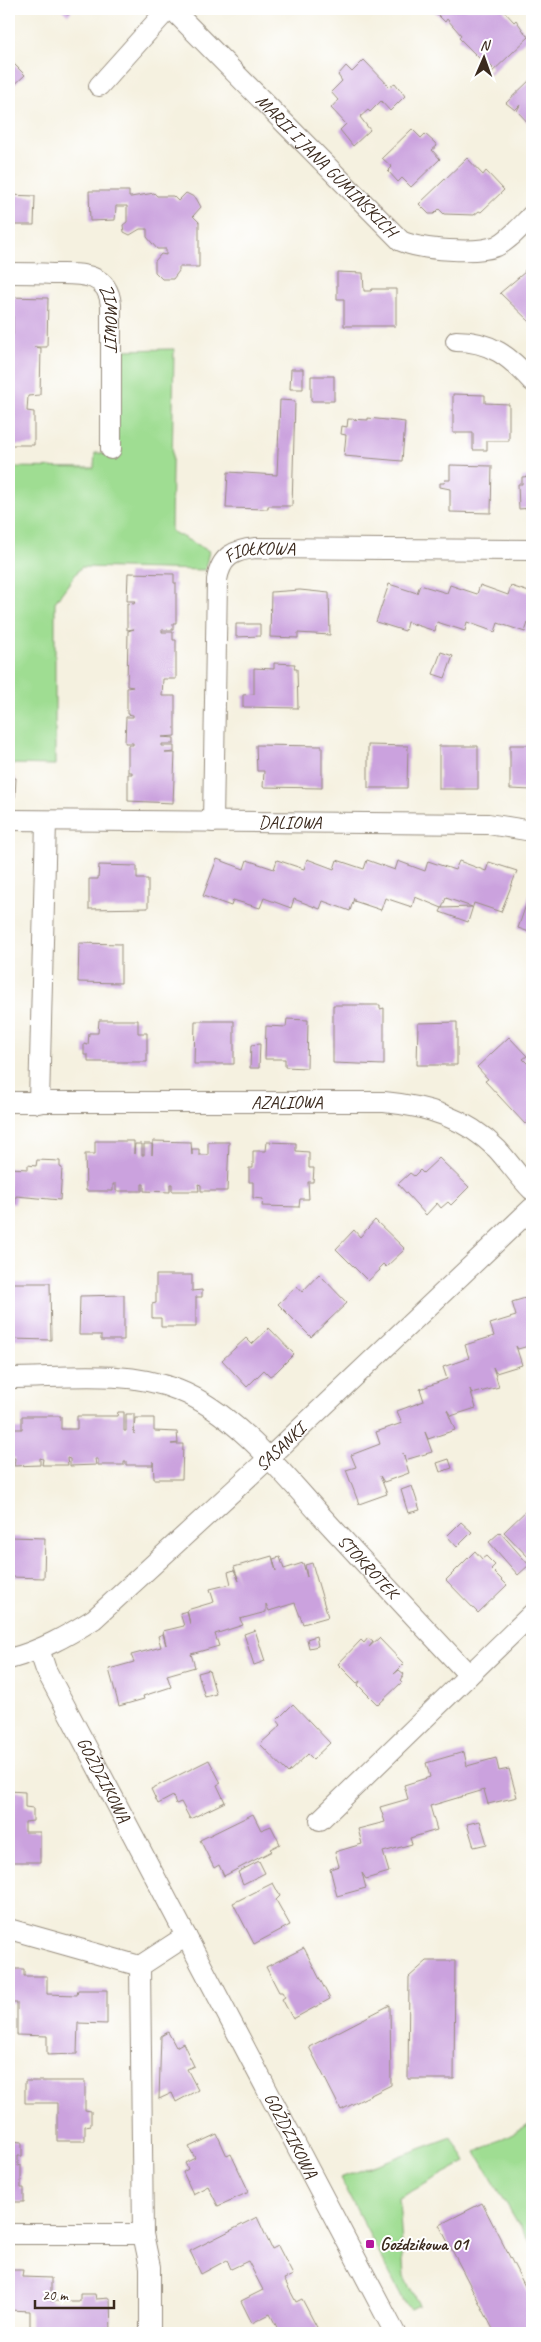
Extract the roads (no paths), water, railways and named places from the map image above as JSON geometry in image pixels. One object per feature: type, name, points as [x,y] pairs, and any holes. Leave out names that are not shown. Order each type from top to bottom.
[{"type":"street","points":[[99,86],[168,9]]},
{"type":"street","name":"MARII I JANA GUMIŃSKICH","points":[[172,9],[401,241],[413,247],[425,249],[484,249],[496,246],[507,240],[532,215]]},
{"type":"street","name":"ZIMOWIT","points":[[9,273],[81,274],[100,281],[106,288],[111,304],[111,449]]},
{"type":"street","points":[[456,341],[470,341],[500,351],[512,360],[532,381]]},
{"type":"street","name":"FIOŁKOWA","points":[[213,822],[217,580],[223,560],[231,553],[242,549],[256,548],[532,550]]},
{"type":"street","name":"DALIOWA","points":[[9,820],[488,824],[532,831]]},
{"type":"street","points":[[40,1103],[46,821]]},
{"type":"street","name":"AZALIOWA","points":[[9,1102],[365,1102],[410,1105],[436,1111],[478,1132],[496,1148],[532,1190]]},
{"type":"street","name":"SASANKI","points":[[9,1659],[39,1649],[71,1634],[94,1619],[269,1458],[532,1208]]},
{"type":"street","points":[[9,1378],[129,1379],[177,1389],[198,1398],[218,1411],[269,1458]]},
{"type":"street","name":"STOKROTEK","points":[[269,1458],[469,1675]]},
{"type":"street","points":[[320,1820],[532,1614]]},
{"type":"street","name":"GOŹDZIKOWA","points":[[39,1649],[46,1670],[395,2333]]},
{"type":"street","points":[[9,1929],[140,1966],[186,1936]]},
{"type":"street","points":[[140,1966],[143,2234],[150,2267],[150,2333]]},
{"type":"street","points":[[9,2234],[143,2234]]},
{"type":"place","name":"Goździkowa 01","points":[[370,2244]]}]
